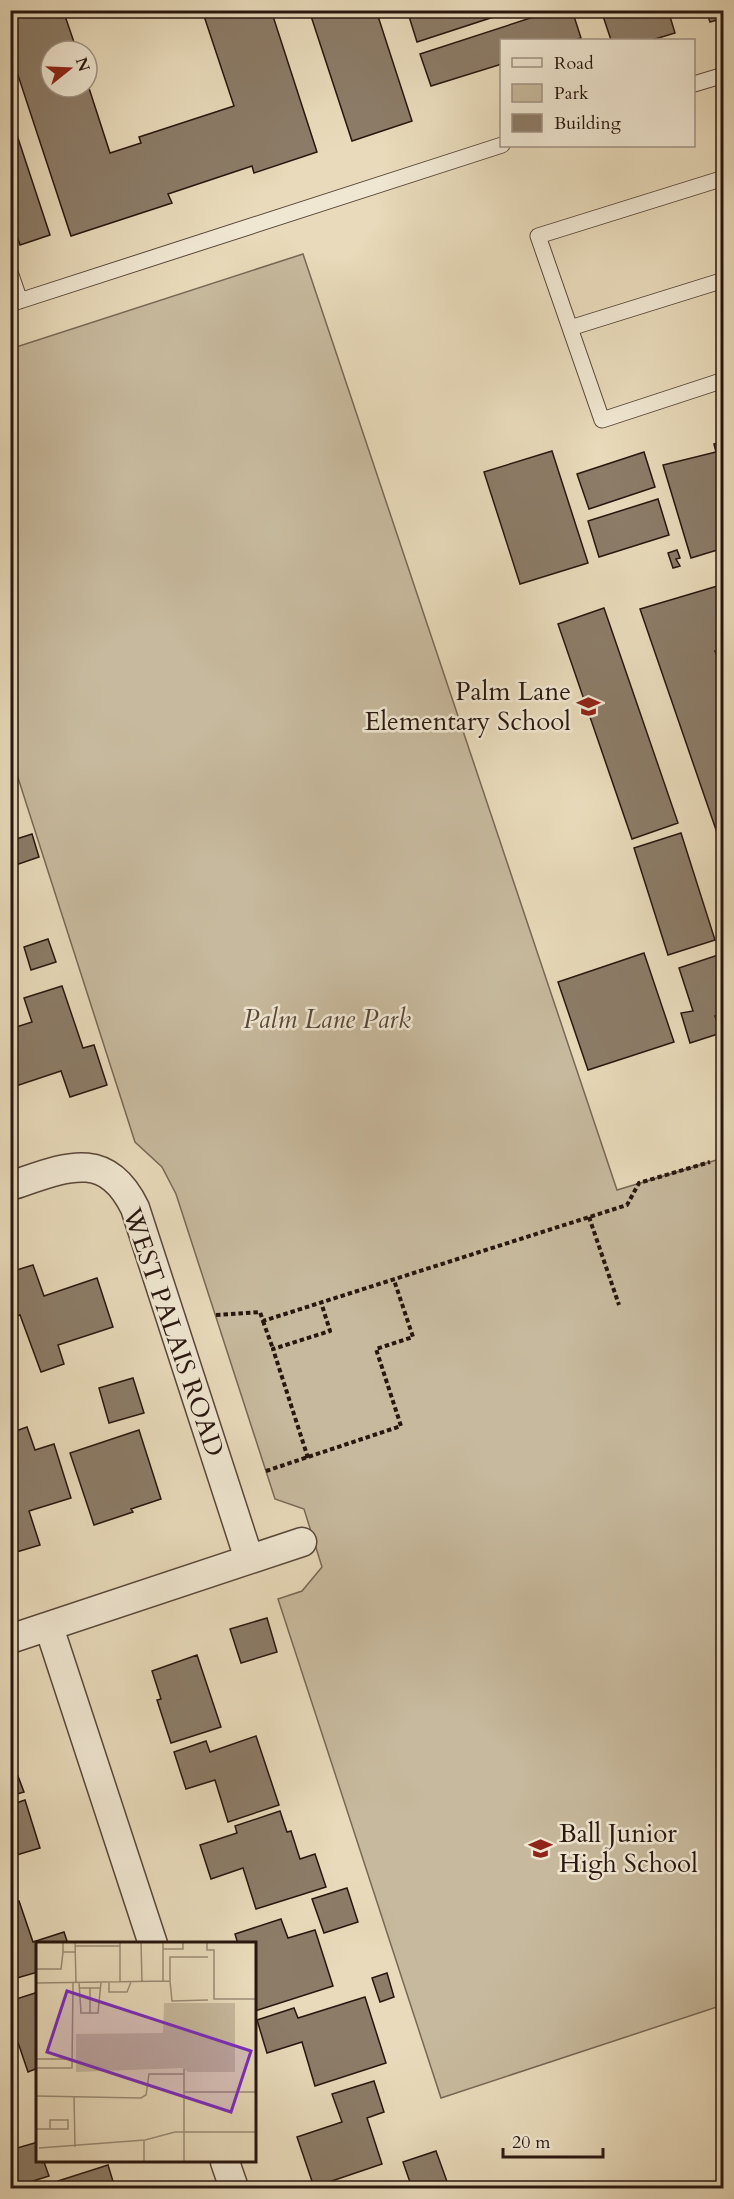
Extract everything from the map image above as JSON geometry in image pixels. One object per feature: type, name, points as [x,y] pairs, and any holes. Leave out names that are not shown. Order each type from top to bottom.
[{"type":"street","name":"WEST PALAIS ROAD","points":[[10,1186],[63,1168],[85,1167],[106,1173],[118,1181],[127,1193],[138,1219],[249,1559]]},
{"type":"street","points":[[10,1639],[303,1542]]},
{"type":"street","points":[[49,1627],[152,1942]]},
{"type":"street","points":[[225,2163],[234,2188]]},
{"type":"lane","points":[[695,83],[723,75]]},
{"type":"lane","points":[[10,272],[15,303],[500,145]]},
{"type":"lane","points":[[723,178],[538,236],[602,420],[723,380]]},
{"type":"lane","points":[[570,328],[723,280]]},
{"type":"path","points":[[263,1321],[627,1204],[639,1183],[710,1162]]},
{"type":"path","points":[[589,1217],[619,1305]]},
{"type":"path","points":[[266,1471],[401,1426],[376,1349],[413,1337],[394,1280]]},
{"type":"path","points":[[273,1349],[330,1331],[321,1302]]},
{"type":"path","points":[[216,1315],[260,1312],[308,1458]]},
{"type":"green space","name":"Palm Lane Park","points":[[303,254],[617,1190],[723,1158],[723,2005],[441,2098],[278,1599],[302,1591],[322,1567],[304,1509],[275,1499],[176,1194],[162,1167],[135,1142],[11,756],[10,349]]},
{"type":"building","points":[[10,10],[63,10],[73,39],[39,39],[39,99],[93,99],[110,153],[141,143],[139,137],[234,106],[202,10],[271,10],[317,152],[254,173],[252,166],[168,194],[172,203],[71,236],[10,51]]},
{"type":"building","points":[[309,10],[376,10],[412,121],[352,141]]},
{"type":"building","points":[[407,10],[515,10],[417,42]]},
{"type":"building","points":[[555,10],[572,10],[581,38],[500,39],[500,65],[431,86],[420,54]]},
{"type":"building","points":[[601,10],[668,10],[675,33],[655,39],[611,39]]},
{"type":"building","points":[[706,10],[724,10],[724,18],[710,22]]},
{"type":"building","points":[[10,114],[50,235],[20,245],[10,216]]},
{"type":"building","points":[[724,441],[724,548],[691,558],[663,465],[716,452],[714,444]]},
{"type":"building","points":[[552,451],[588,563],[520,584],[484,472]]},
{"type":"building","points":[[644,452],[655,487],[589,509],[577,474]]},
{"type":"building","points":[[658,499],[669,535],[599,557],[588,521]]},
{"type":"building","points":[[677,550],[680,558],[676,559],[680,566],[673,568],[668,553]]},
{"type":"building","points":[[724,584],[724,649],[715,651],[724,673],[724,853],[640,609]]},
{"type":"building","points":[[604,608],[678,823],[632,839],[558,624]]},
{"type":"building","points":[[681,833],[715,940],[668,955],[634,848]]},
{"type":"building","points":[[32,834],[39,857],[10,867],[10,841]]},
{"type":"building","points":[[48,939],[56,962],[31,970],[24,947]]},
{"type":"building","points":[[644,953],[674,1042],[588,1070],[558,982]]},
{"type":"building","points":[[724,953],[724,1014],[715,1016],[721,1033],[690,1043],[681,1013],[693,1011],[679,968]]},
{"type":"building","points":[[62,986],[83,1048],[94,1045],[107,1085],[70,1097],[61,1071],[10,1088],[10,1029],[32,1022],[24,998]]},
{"type":"building","points":[[33,1265],[44,1296],[97,1278],[113,1327],[58,1345],[64,1364],[41,1372],[20,1315],[10,1318],[10,1272]]},
{"type":"building","points":[[133,1378],[144,1413],[109,1423],[99,1388]]},
{"type":"building","points":[[27,1427],[35,1450],[54,1444],[71,1498],[29,1511],[40,1545],[10,1554],[10,1433]]},
{"type":"building","points":[[139,1430],[161,1499],[131,1509],[133,1512],[94,1525],[70,1453]]},
{"type":"building","points":[[267,1618],[277,1652],[241,1663],[230,1629]]},
{"type":"building","points":[[197,1655],[221,1727],[171,1743],[157,1700],[161,1699],[152,1671]]},
{"type":"building","points":[[256,1736],[279,1805],[228,1822],[215,1780],[186,1789],[174,1752],[206,1741],[210,1752]]},
{"type":"building","points":[[10,1755],[24,1792],[10,1796]]},
{"type":"building","points":[[25,1800],[40,1848],[10,1857],[10,1805]]},
{"type":"building","points":[[280,1811],[287,1832],[291,1831],[300,1859],[315,1854],[326,1887],[256,1909],[243,1868],[211,1879],[200,1845],[237,1833],[235,1826]]},
{"type":"building","points":[[347,1888],[358,1922],[324,1933],[312,1899]]},
{"type":"building","points":[[19,1901],[33,1942],[64,1932],[67,1942],[36,1942],[36,1973],[10,1980],[10,1904]]},
{"type":"building","points":[[281,1919],[288,1938],[315,1930],[333,1986],[256,2011],[256,1942],[237,1942],[235,1934]]},
{"type":"building","points":[[387,1973],[394,1997],[380,2002],[372,1978]]},
{"type":"building","points":[[36,1993],[36,2069],[28,2072],[10,2019],[10,2001]]},
{"type":"building","points":[[365,1997],[386,2063],[315,2086],[302,2042],[267,2053],[257,2020],[294,2008],[298,2018]]},
{"type":"building","points":[[374,2081],[384,2112],[367,2118],[382,2164],[314,2187],[297,2137],[342,2122],[332,2094]]},
{"type":"building","points":[[36,2143],[36,2163],[44,2163],[49,2176],[14,2187],[10,2178],[10,2150]]},
{"type":"building","points":[[436,2151],[449,2187],[412,2188],[403,2162]]},
{"type":"building","points":[[108,2165],[115,2188],[61,2188],[58,2181]]},
{"type":"place","name":"Palm Lane Elementary School","points":[[589,706]]},
{"type":"place","name":"Ball Junior High School","points":[[541,1848]]}]
